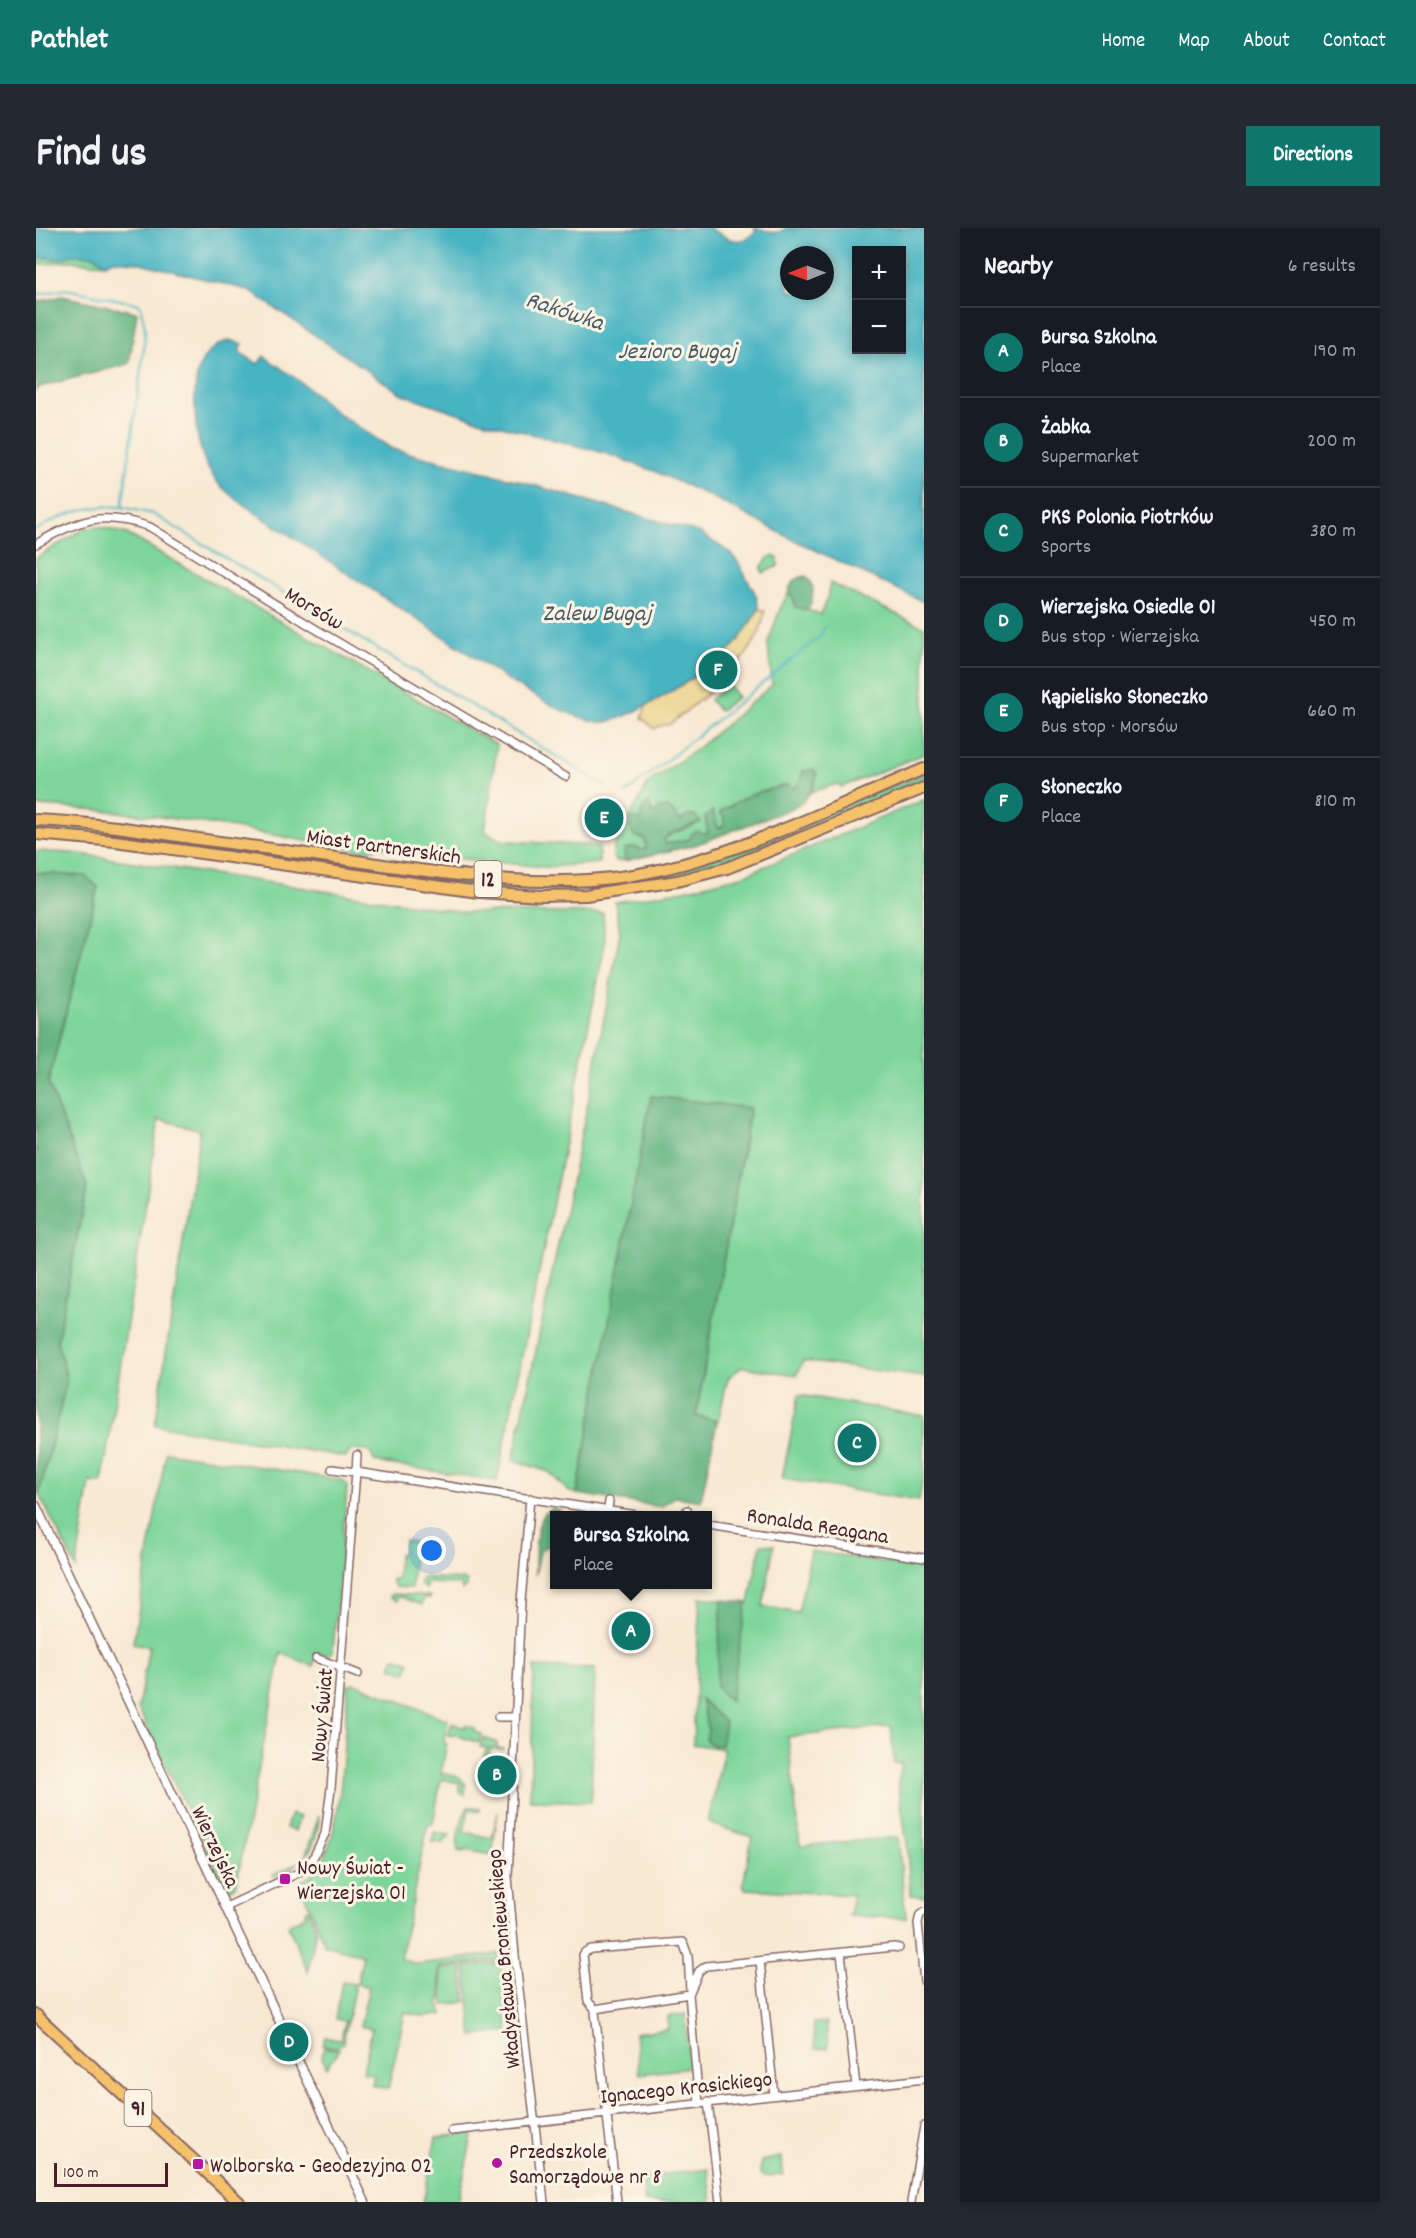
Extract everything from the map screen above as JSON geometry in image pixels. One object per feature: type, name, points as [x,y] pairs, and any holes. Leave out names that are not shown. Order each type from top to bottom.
[{"type":"main road","name":"Miast Partnerskich","points":[[36,820],[118,827],[463,876],[525,881],[585,880],[643,873],[712,855],[924,769]]},
{"type":"main road","name":"Miast Partnerskich","points":[[36,834],[115,842],[478,892],[541,896],[586,895],[669,883],[727,868],[924,788]]},
{"type":"main road","name":"91","points":[[36,2015],[239,2202]]},
{"type":"street","name":"Morsów","points":[[36,544],[71,525],[94,519],[127,520],[150,527],[314,628],[566,777]]},
{"type":"street","name":"Nowy Świat","points":[[226,1907],[302,1870],[318,1852],[325,1833],[330,1807],[342,1667],[357,1455]]},
{"type":"street","points":[[332,1469],[530,1498],[597,1511]]},
{"type":"street","name":"Władysława Broniewskiego","points":[[530,1498],[521,1591],[508,1878],[544,2202]]},
{"type":"street","points":[[607,1511],[609,1501]]},
{"type":"street","name":"Wierzejska","points":[[36,1506],[365,2202]]},
{"type":"street","name":"Ronalda Reagana","points":[[712,1526],[924,1558]]},
{"type":"street","points":[[316,1658],[358,1674]]},
{"type":"street","points":[[498,1716],[515,1718]]},
{"type":"street","points":[[922,1913],[918,1923],[924,1981]]},
{"type":"street","points":[[617,2202],[595,2008],[588,2001],[584,1953],[608,1947],[626,1948],[675,1942],[685,1944],[689,1966],[699,2103]]},
{"type":"street","points":[[689,1966],[703,1967],[899,1948]]},
{"type":"street","points":[[841,1953],[856,2086]]},
{"type":"street","points":[[760,1960],[774,2095]]},
{"type":"street","points":[[690,1992],[703,1967]]},
{"type":"street","points":[[595,2008],[690,1992]]},
{"type":"street","name":"Ignacego Krasickiego","points":[[452,2131],[924,2079]]},
{"type":"street","points":[[708,2102],[720,2202]]},
{"type":"street","points":[[911,2202],[924,2126]]},
{"type":"green space","points":[[72,255],[94,255],[105,264],[69,261],[36,265],[36,257],[59,259]]},
{"type":"green space","points":[[62,296],[137,312],[129,364],[39,387],[36,391],[36,302]]},
{"type":"green space","points":[[100,527],[127,534],[497,745],[485,832],[501,840],[509,841],[599,846],[599,863],[546,867],[402,853],[392,847],[361,851],[159,817],[36,806],[36,558],[85,528]]},
{"type":"green space","points":[[773,556],[778,558],[778,566],[763,573],[761,568],[768,558]]},
{"type":"green space","points":[[805,576],[811,582],[813,590],[810,606],[806,610],[795,607],[794,599],[789,592],[794,581]]},
{"type":"green space","points":[[830,583],[924,627],[924,754],[842,787],[837,784],[808,793],[815,785],[799,783],[794,788],[787,785],[762,791],[720,812],[725,826],[718,828],[712,811],[708,833],[701,833],[691,839],[666,844],[664,840],[700,822],[680,822],[672,810],[652,813],[636,820],[637,837],[645,839],[646,849],[640,850],[635,847],[625,849],[625,861],[617,861],[613,857],[615,844],[649,782],[697,749],[772,685],[768,643],[781,606],[789,592],[796,607],[821,614]]},
{"type":"green space","points":[[728,685],[738,697],[719,711],[710,700]]},
{"type":"green space","points":[[814,770],[817,774],[812,788],[807,797],[795,807],[695,845],[625,861],[624,849],[635,847],[640,850],[646,849],[645,839],[633,835],[630,826],[632,818],[640,820],[642,811],[649,802],[652,813],[660,808],[667,808],[680,821],[688,815],[696,816],[700,822],[668,835],[664,840],[666,844],[690,839],[692,833],[698,831],[708,833],[705,817],[713,811],[718,828],[724,826],[724,818],[720,812],[749,795],[787,785],[794,788],[799,783],[803,771]]},
{"type":"green space","points":[[924,774],[924,782],[712,868],[617,886],[616,882],[656,876]]},
{"type":"green space","points":[[924,800],[924,1377],[803,1361],[797,1375],[742,1367],[728,1378],[718,1421],[696,1417],[750,1109],[652,1096],[577,1494],[568,1491],[549,1472],[513,1460],[591,1088],[620,933],[615,902],[684,890],[742,876]]},
{"type":"green space","points":[[36,824],[97,829],[470,881],[535,887],[599,884],[599,888],[542,891],[476,887],[96,834],[36,829]]},
{"type":"green space","points":[[36,851],[74,853],[463,912],[603,913],[605,944],[497,1481],[375,1462],[369,1451],[351,1450],[346,1457],[155,1425],[200,1130],[159,1119],[102,1483],[90,1482],[76,1568],[39,1494],[67,1380],[57,1341],[87,1186],[48,1083],[98,887],[85,876],[36,873]]},
{"type":"green space","points":[[36,873],[85,876],[98,887],[48,1083],[87,1186],[57,1341],[67,1379],[39,1494],[36,1488]]},
{"type":"green space","points":[[651,1096],[750,1108],[696,1416],[717,1421],[701,1501],[675,1497],[661,1507],[577,1494]]},
{"type":"green space","points":[[799,1395],[924,1416],[924,1470],[919,1501],[782,1479]]},
{"type":"green space","points":[[166,1452],[342,1480],[347,1487],[333,1650],[328,1657],[318,1652],[313,1666],[281,1653],[236,1886],[226,1891],[138,1708],[149,1646],[133,1643]]},
{"type":"green space","points":[[550,1509],[560,1510],[550,1511],[550,1546],[541,1549],[535,1575],[535,1549],[540,1522]]},
{"type":"green space","points":[[404,1540],[415,1542],[411,1588],[396,1587],[392,1582],[392,1579],[397,1579],[399,1553],[403,1553]]},
{"type":"green space","points":[[761,1544],[774,1545],[763,1606],[798,1613],[811,1551],[924,1568],[924,1897],[911,1895],[910,1892],[907,1844],[898,1782],[902,1764],[894,1763],[891,1726],[788,1737],[800,1846],[898,1837],[906,1918],[849,1916],[853,1895],[745,1889],[743,1885],[752,1837],[708,1823],[724,1749],[693,1744],[700,1597],[749,1603]]},
{"type":"green space","points":[[422,1577],[467,1582],[462,1590],[460,1584],[426,1583],[426,1589],[420,1584]]},
{"type":"green space","points":[[391,1594],[430,1596],[430,1598],[425,1597],[422,1605],[399,1596],[397,1601],[390,1597]]},
{"type":"green space","points":[[722,1600],[747,1603],[730,1701],[716,1687]]},
{"type":"green space","points":[[395,1657],[410,1663],[406,1673],[391,1667]]},
{"type":"green space","points":[[534,1667],[595,1669],[591,1802],[530,1800]]},
{"type":"green space","points":[[354,1683],[448,1720],[444,1742],[447,1744],[441,1773],[459,1777],[466,1785],[465,1795],[460,1793],[460,1783],[441,1779],[433,1824],[428,1824],[400,1959],[417,1964],[503,1953],[503,1959],[439,1967],[441,2000],[439,2001],[443,2015],[423,2016],[405,2012],[388,2089],[372,2085],[374,2075],[363,2072],[372,2029],[360,2026],[369,1987],[357,1984],[363,1955],[325,1945],[299,1882],[321,1865],[335,1825],[342,1778],[348,1685]]},
{"type":"green space","points":[[701,1699],[725,1722],[721,1745],[712,1745],[706,1740],[708,1730]]},
{"type":"green space","points":[[452,1723],[464,1728],[465,1725],[475,1728],[474,1731],[482,1734],[479,1743],[453,1734],[448,1735]]},
{"type":"green space","points":[[484,1737],[497,1743],[497,1748],[504,1749],[491,1749],[488,1757],[484,1756],[486,1749],[489,1748],[480,1747]]},
{"type":"green space","points":[[468,1806],[480,1808],[480,1811],[469,1809],[464,1832],[492,1838],[498,1811],[492,1855],[465,1850],[464,1852],[458,1851],[458,1834]]},
{"type":"green space","points":[[291,1814],[300,1817],[295,1831],[286,1828]]},
{"type":"green space","points":[[319,1816],[316,1838],[305,1857]]},
{"type":"green space","points":[[434,1832],[450,1835],[443,1843],[432,1842]]},
{"type":"green space","points":[[300,1862],[275,1877],[272,1875]]},
{"type":"green space","points":[[308,1909],[316,1930],[308,1972],[288,1925],[305,1916],[305,1911]]},
{"type":"green space","points":[[500,1962],[508,2031],[473,2036],[465,1966]]},
{"type":"green space","points":[[462,1966],[466,2002],[444,2005],[440,1969]]},
{"type":"green space","points":[[342,1982],[355,1984],[343,2043],[337,2047],[323,2046],[325,2037],[341,2040],[345,2021],[335,2019]]},
{"type":"green space","points":[[685,2014],[690,2068],[639,2074],[635,2033],[668,2029],[668,2016]]},
{"type":"green space","points":[[826,2022],[828,2048],[815,2049],[813,2023]]},
{"type":"green space","points":[[324,2048],[340,2049],[327,2067],[321,2056]]},
{"type":"green space","points":[[473,2132],[458,2202],[423,2202],[436,2138]]},
{"type":"green space","points":[[782,2157],[783,2175],[764,2176],[760,2174],[761,2161]]},
{"type":"green space","points":[[708,2169],[712,2202],[645,2202],[642,2177]]},
{"type":"sand","points":[[759,609],[765,611],[760,629],[741,661],[728,675],[670,724],[655,729],[642,718],[646,706],[689,681],[739,640]]},
{"type":"water","name":"Jezioro Bugaj","points":[[36,228],[709,228],[732,240],[743,240],[756,232],[754,228],[776,232],[787,228],[924,228],[924,602],[790,538],[716,499],[654,471],[608,454],[475,419],[402,394],[248,290],[136,262],[113,260],[105,264],[94,255],[72,255],[59,259],[36,257]]},
{"type":"water","name":"Zalew Bugaj","points":[[229,340],[243,344],[239,352],[258,364],[264,356],[302,383],[340,415],[392,449],[512,479],[700,533],[729,552],[738,562],[756,595],[759,609],[730,650],[687,682],[627,715],[599,722],[587,720],[554,706],[512,683],[257,514],[235,499],[218,483],[201,452],[195,416],[195,392],[197,374],[203,360],[213,348]]},
{"type":"waterway","points":[[36,295],[66,289],[140,304],[145,328],[144,348],[122,507],[153,514],[604,785]]},
{"type":"waterway","points":[[36,530],[77,511],[98,507],[121,507]]},
{"type":"waterway","points":[[625,794],[821,636],[824,627]]},
{"type":"place","name":"Słoneczko","points":[[718,670]]},
{"type":"place","name":"Kąpielisko Słoneczko","points":[[604,818]]},
{"type":"place","name":"PKS Polonia Piotrków","points":[[857,1443]]},
{"type":"place","name":"Bursa Szkolna","points":[[631,1631]]},
{"type":"place","name":"Żabka","points":[[497,1775]]},
{"type":"place","name":"Nowy Świat - Wierzejska 01","points":[[285,1879]]},
{"type":"place","name":"Wierzejska Osiedle 01","points":[[289,2042]]},
{"type":"place","name":"Przedszkole Samorządowe nr 8","points":[[497,2163]]},
{"type":"place","name":"Wolborska - Geodezyjna 02","points":[[198,2164]]},
{"type":"water label","name":"Rakówka","points":[[565,310]]}]
